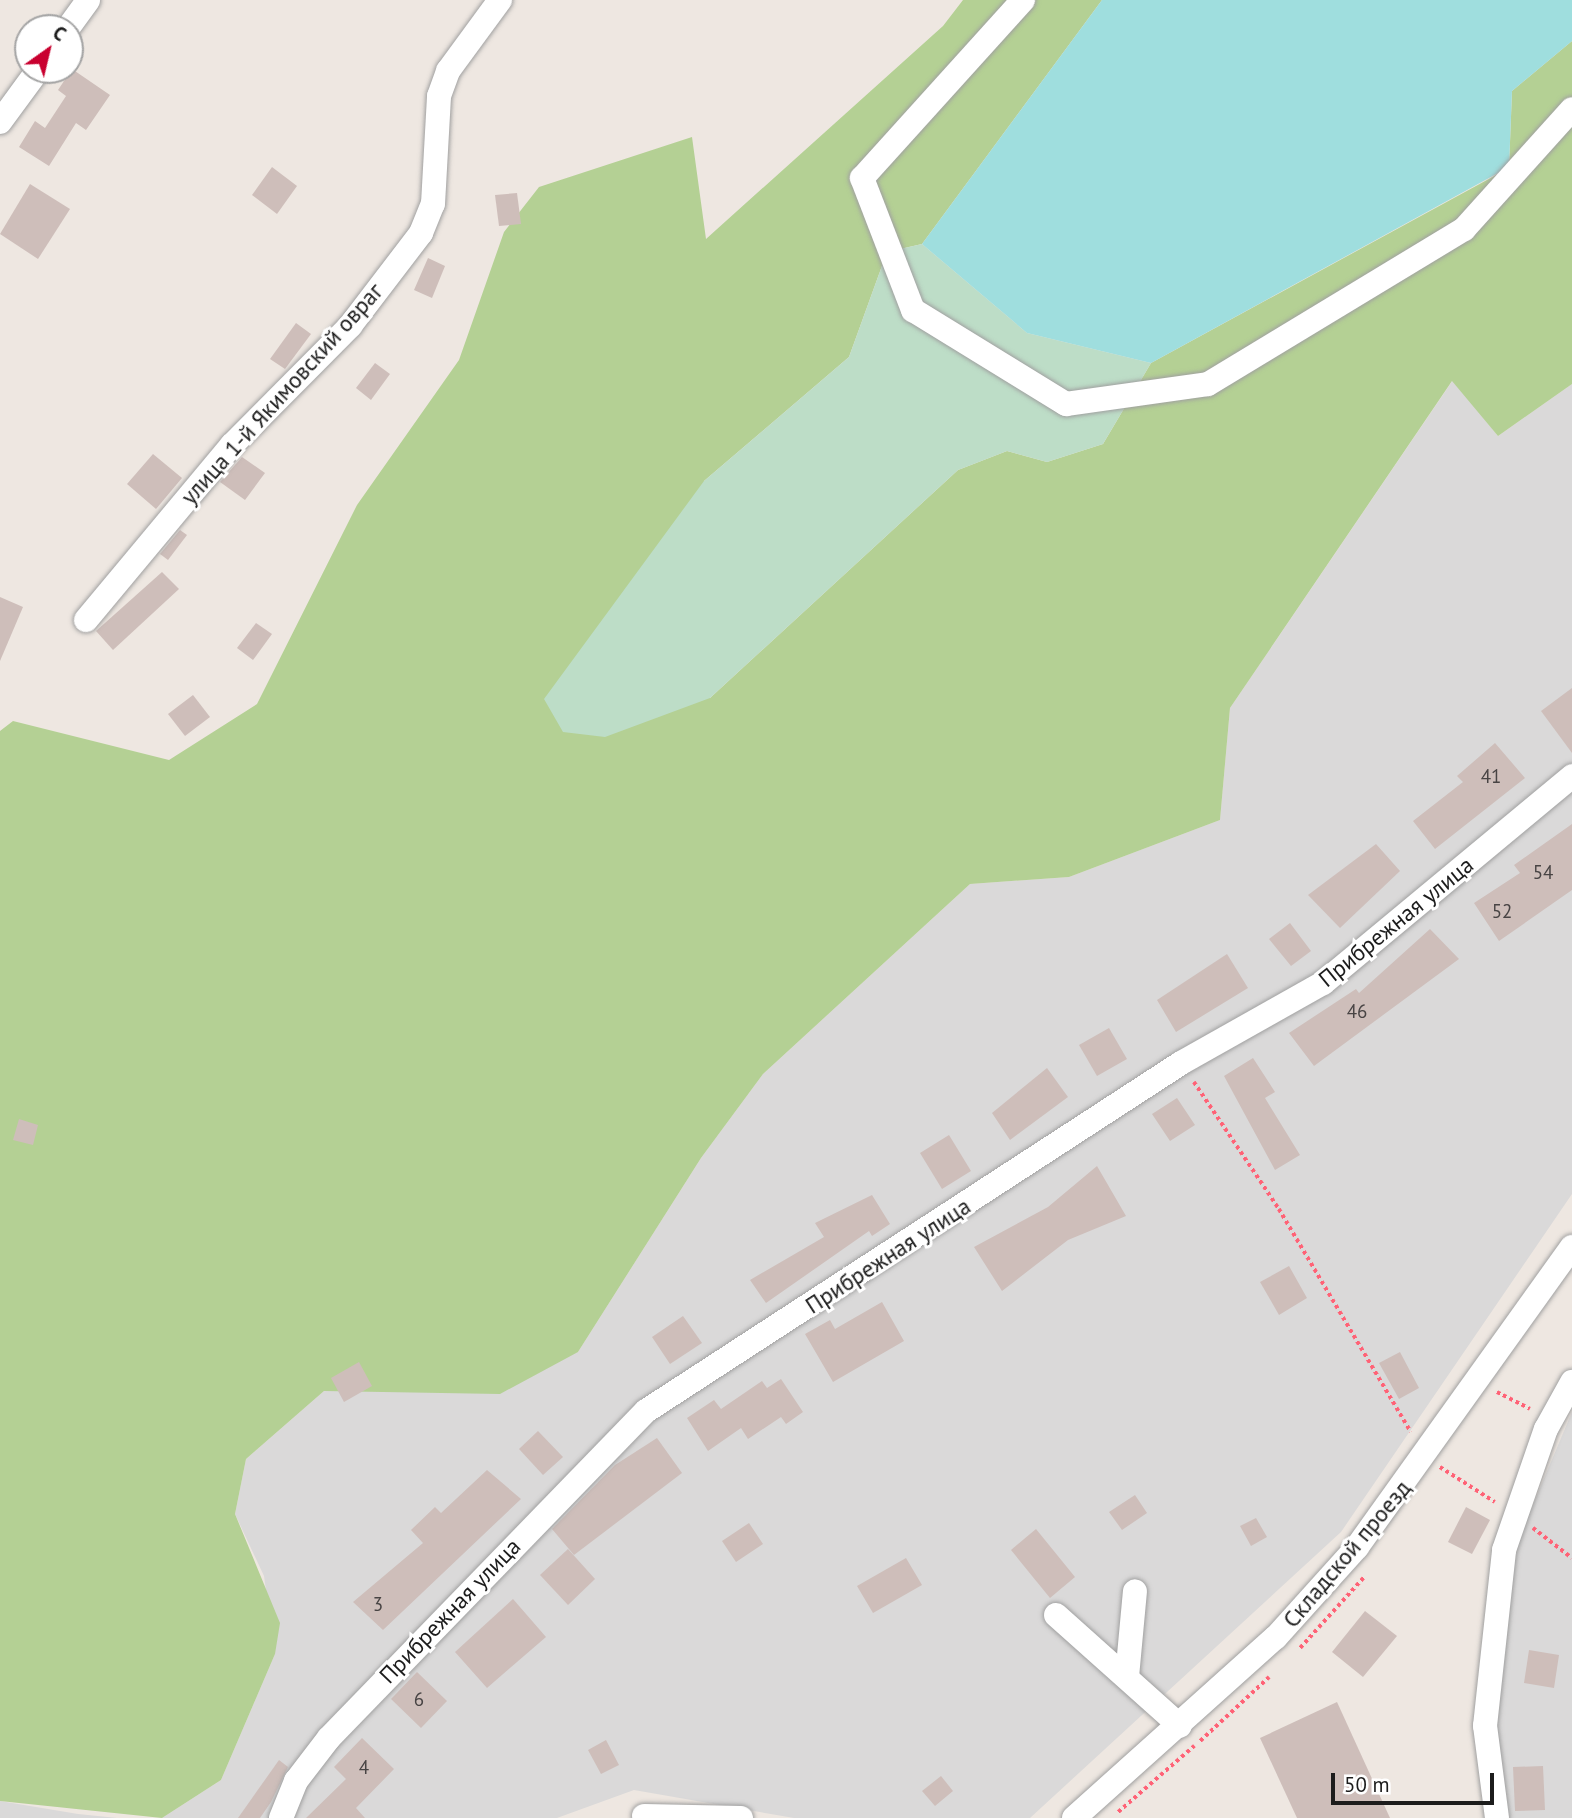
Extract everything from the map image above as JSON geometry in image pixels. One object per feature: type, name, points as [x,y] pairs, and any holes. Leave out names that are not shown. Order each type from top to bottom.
[{"type":"street","name":"улица 1-й Якимовский овраг","points":[[86,620],[232,445],[349,326],[421,233],[433,204],[439,96],[448,71],[500,0]]},
{"type":"street","points":[[1023,0],[862,178],[913,310],[1066,404],[1208,384],[1465,229],[1572,109]]},
{"type":"street","points":[[0,122],[27,84]]},
{"type":"street","name":"Прибрежная улица","points":[[281,1818],[296,1781],[329,1738],[646,1412],[1181,1063],[1355,961],[1572,776]]},
{"type":"street","name":"Складской проезд","points":[[1074,1818],[1180,1726],[1276,1637],[1426,1458],[1572,1247]]},
{"type":"street","points":[[1497,1818],[1485,1726],[1504,1550],[1551,1419],[1572,1382]]},
{"type":"street","points":[[1127,1677],[1135,1591]]},
{"type":"street","points":[[1056,1615],[1180,1726]]},
{"type":"street","points":[[644,1816],[741,1818]]},
{"type":"path","points":[[1181,1063],[1279,1209],[1426,1458],[1495,1502]]},
{"type":"path","points":[[1496,1392],[1551,1419]]},
{"type":"path","points":[[1516,1515],[1572,1558]]},
{"type":"shaded area","points":[[1453,380],[1498,436],[1572,384],[1572,1194],[1341,1532],[1030,1818],[794,1818],[634,1790],[557,1818],[162,1818],[221,1780],[275,1654],[264,1576],[235,1514],[246,1459],[324,1391],[394,1391],[578,1352],[701,1158],[763,1074],[970,884],[1069,877],[1220,820],[1230,708]]},
{"type":"shaded area","points":[[1572,1412],[1572,1818],[1506,1818],[1491,1711],[1501,1640],[1519,1538]]},
{"type":"shaded area","points":[[0,1801],[78,1814],[117,1818],[0,1818]]},
{"type":"green space","points":[[963,0],[1102,0],[922,244],[887,252],[849,357],[704,481],[710,698],[958,470],[1007,451],[1047,462],[1103,444],[1151,363],[1509,168],[1512,91],[1572,41],[1572,384],[1498,436],[1452,381],[1230,708],[1220,820],[1069,877],[970,884],[763,1074],[701,1158],[578,1352],[500,1394],[324,1391],[246,1459],[235,1514],[280,1623],[275,1654],[221,1780],[162,1818],[0,1801],[0,731],[13,721],[169,760],[257,704],[357,505],[459,360],[504,232],[539,187],[692,137],[706,239],[943,26]]},
{"type":"green space","points":[[922,244],[1027,333],[1151,363],[1103,444],[1047,462],[1007,451],[958,470],[710,698],[605,737],[563,732],[544,699],[704,481],[849,357],[887,252]]},
{"type":"water","points":[[1102,0],[1572,0],[1572,41],[1512,91],[1509,167],[1151,363],[1027,333],[922,244]]},
{"type":"building","points":[[84,77],[110,95],[86,130],[76,123],[49,166],[19,147],[35,121],[45,128],[66,96],[58,90],[62,84],[84,84]]},
{"type":"building","points":[[272,167],[297,186],[277,214],[252,195]]},
{"type":"building","points":[[30,184],[70,209],[38,259],[0,234]]},
{"type":"building","points":[[517,193],[521,224],[499,226],[495,195]]},
{"type":"building","points":[[428,258],[445,266],[432,298],[414,290]]},
{"type":"building","points":[[296,323],[311,334],[285,369],[270,359]]},
{"type":"building","points":[[375,363],[390,374],[371,400],[356,388]]},
{"type":"building","points":[[153,454],[182,478],[156,509],[127,484]]},
{"type":"building","points":[[242,457],[265,473],[245,500],[220,482]]},
{"type":"building","points":[[180,530],[187,535],[168,560],[160,554]]},
{"type":"building","points":[[162,572],[179,589],[113,650],[96,631]]},
{"type":"building","points":[[0,597],[23,607],[0,661]]},
{"type":"building","points":[[256,623],[272,634],[253,660],[237,648]]},
{"type":"building","points":[[1572,688],[1572,753],[1541,711]]},
{"type":"building","points":[[193,695],[210,717],[185,736],[168,714]]},
{"type":"building","points":[[1495,743],[1525,778],[1435,849],[1413,821],[1463,782],[1457,776]]},
{"type":"building","points":[[1572,824],[1572,890],[1499,941],[1474,903],[1520,873],[1514,865]]},
{"type":"building","points":[[1376,844],[1400,871],[1340,928],[1308,895]]},
{"type":"building","points":[[1290,923],[1311,951],[1291,966],[1269,939]]},
{"type":"building","points":[[1430,929],[1459,959],[1314,1066],[1289,1033],[1356,989],[1359,993]]},
{"type":"building","points":[[1227,954],[1248,988],[1176,1032],[1157,1000]]},
{"type":"building","points":[[1109,1028],[1127,1059],[1097,1076],[1079,1045]]},
{"type":"building","points":[[1253,1058],[1275,1092],[1265,1098],[1300,1155],[1275,1170],[1224,1076]]},
{"type":"building","points":[[1047,1068],[1068,1097],[1010,1140],[992,1113]]},
{"type":"building","points":[[1177,1098],[1195,1125],[1170,1141],[1152,1114]]},
{"type":"building","points":[[19,1119],[38,1125],[33,1145],[13,1140]]},
{"type":"building","points":[[949,1135],[971,1171],[942,1189],[920,1153]]},
{"type":"building","points":[[1097,1166],[1126,1216],[1068,1240],[1002,1291],[974,1247],[1048,1207]]},
{"type":"building","points":[[872,1195],[890,1224],[872,1236],[869,1231],[766,1303],[750,1280],[824,1237],[815,1223]]},
{"type":"building","points":[[1289,1266],[1307,1298],[1279,1315],[1260,1282]]},
{"type":"building","points":[[882,1302],[904,1341],[833,1382],[805,1334],[830,1320],[835,1329]]},
{"type":"building","points":[[683,1316],[702,1343],[670,1364],[652,1337]]},
{"type":"building","points":[[1400,1352],[1419,1388],[1399,1399],[1379,1363]]},
{"type":"building","points":[[359,1362],[372,1386],[344,1402],[331,1378]]},
{"type":"building","points":[[781,1379],[803,1412],[786,1424],[781,1417],[748,1439],[741,1428],[708,1451],[687,1418],[714,1400],[721,1409],[762,1381],[767,1388]]},
{"type":"building","points":[[538,1431],[563,1457],[543,1475],[519,1449]]},
{"type":"building","points":[[657,1438],[682,1473],[574,1555],[552,1529],[615,1465]]},
{"type":"building","points":[[487,1470],[521,1499],[383,1630],[353,1602],[423,1543],[411,1530],[435,1507],[441,1513]]},
{"type":"building","points":[[1135,1495],[1147,1513],[1122,1530],[1109,1512]]},
{"type":"building","points":[[1466,1507],[1490,1520],[1472,1554],[1448,1542]]},
{"type":"building","points":[[1256,1518],[1267,1537],[1251,1546],[1240,1526]]},
{"type":"building","points":[[749,1523],[763,1544],[736,1562],[722,1541]]},
{"type":"building","points":[[1036,1529],[1075,1577],[1050,1598],[1011,1550]]},
{"type":"building","points":[[568,1549],[595,1579],[568,1605],[540,1575]]},
{"type":"building","points":[[906,1558],[922,1585],[873,1613],[857,1586]]},
{"type":"building","points":[[513,1599],[546,1637],[487,1688],[455,1652]]},
{"type":"building","points":[[1365,1611],[1397,1636],[1363,1677],[1332,1652]]},
{"type":"building","points":[[1529,1650],[1559,1655],[1554,1688],[1524,1683]]},
{"type":"building","points":[[417,1672],[447,1701],[421,1728],[391,1699]]},
{"type":"building","points":[[1337,1702],[1390,1818],[1297,1818],[1260,1738]]},
{"type":"building","points":[[362,1738],[394,1769],[356,1808],[365,1818],[306,1818],[346,1779],[334,1767]]},
{"type":"building","points":[[606,1740],[619,1765],[601,1774],[588,1750]]},
{"type":"building","points":[[279,1760],[288,1767],[260,1818],[238,1818]]},
{"type":"building","points":[[1543,1766],[1545,1810],[1515,1811],[1513,1767]]},
{"type":"building","points":[[941,1776],[953,1791],[935,1806],[922,1791]]}]
